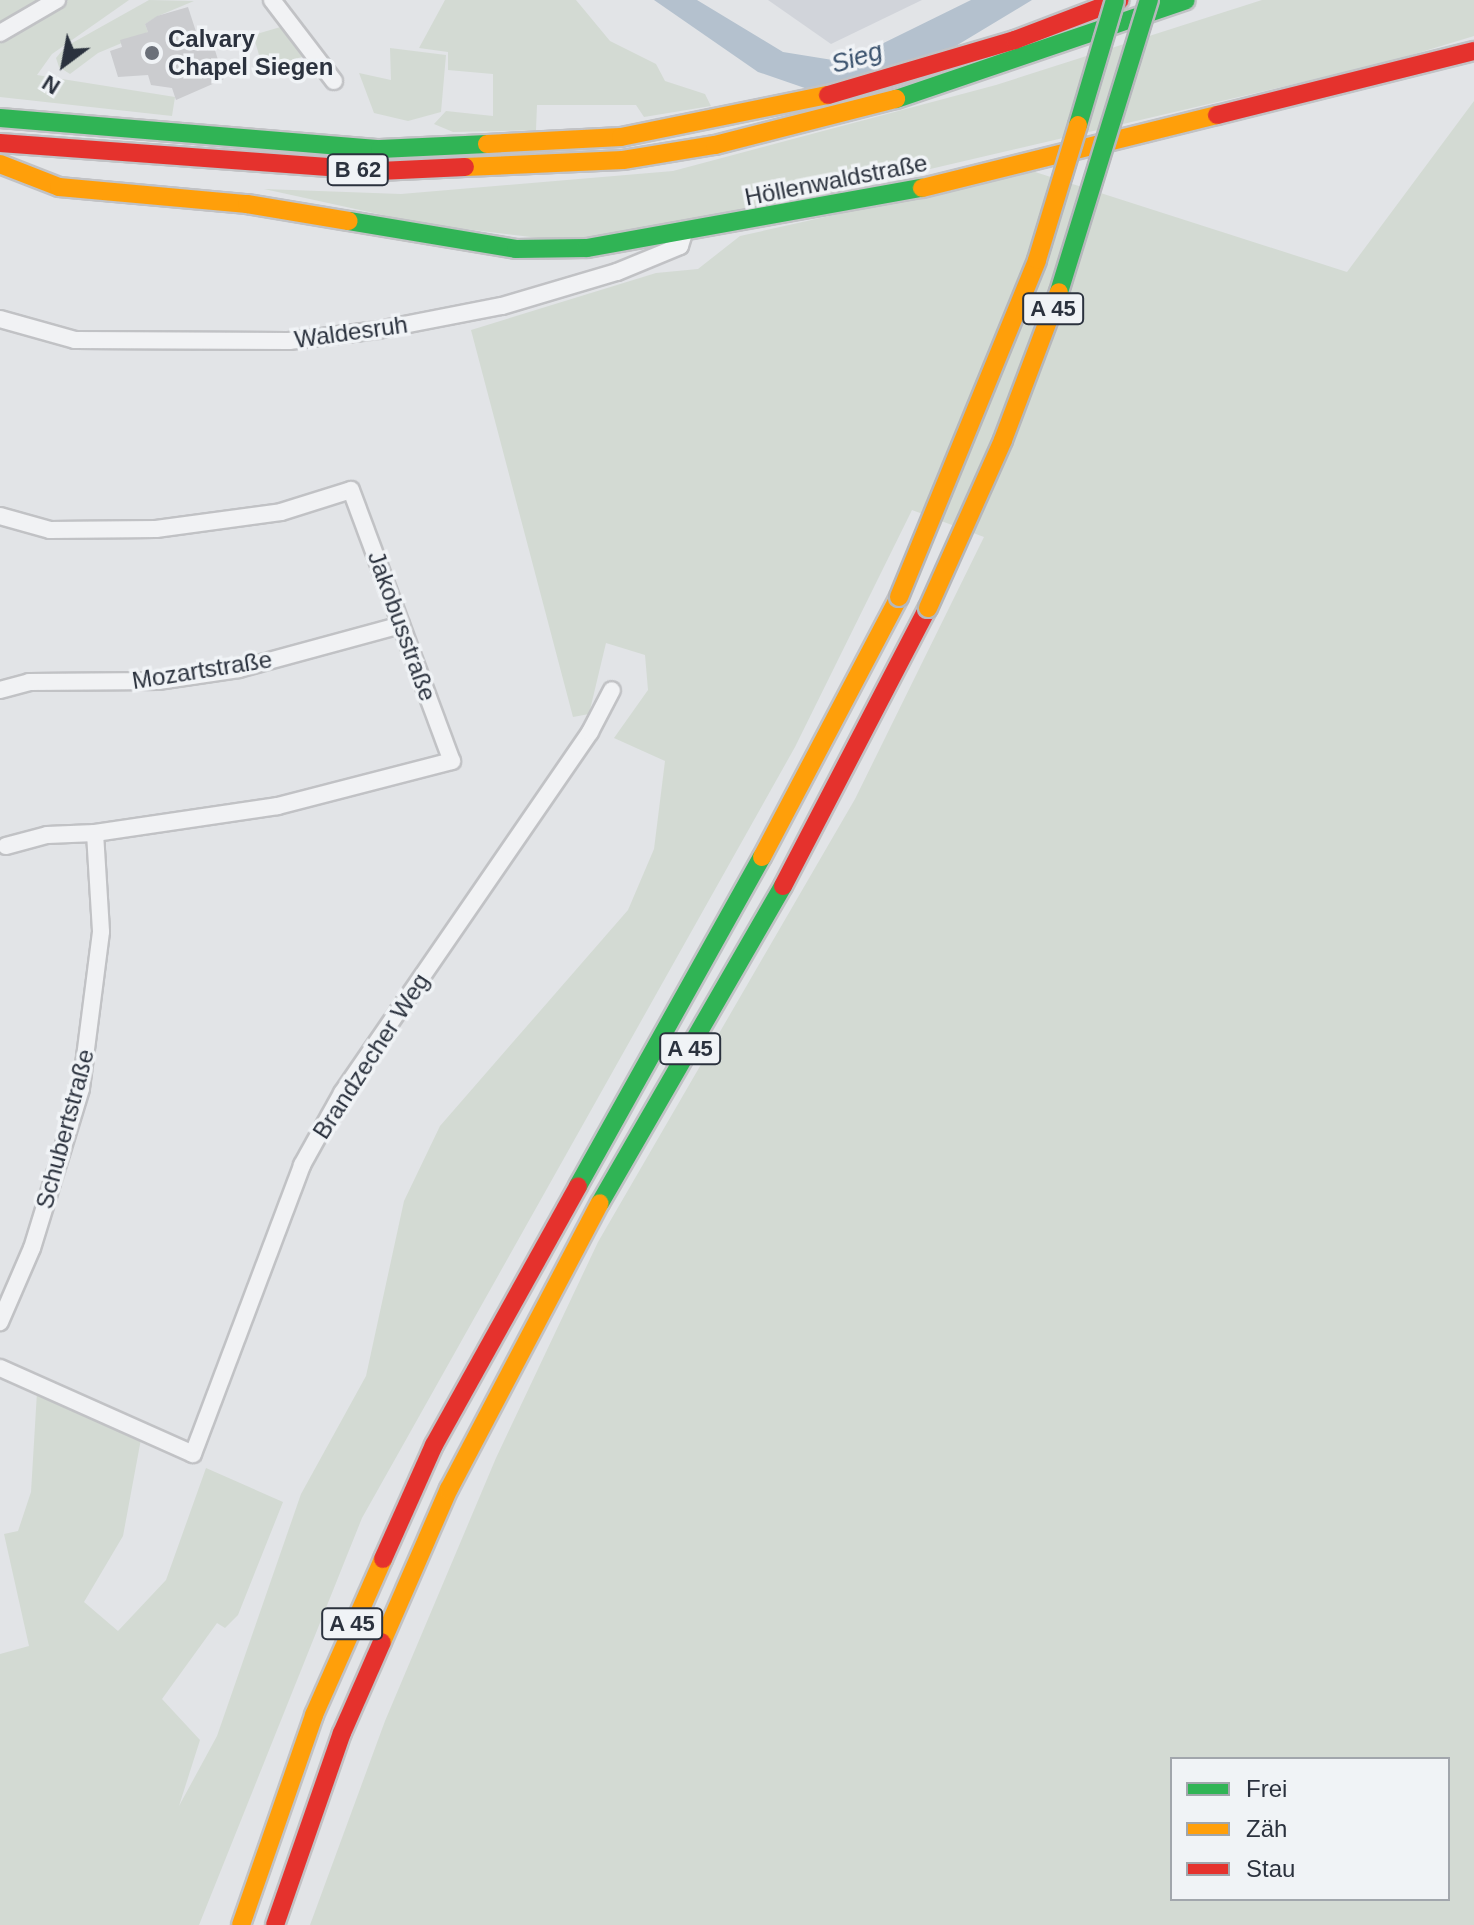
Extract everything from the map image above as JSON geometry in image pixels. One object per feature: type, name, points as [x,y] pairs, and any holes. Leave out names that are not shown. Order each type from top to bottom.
[{"type":"main road","name":"A 45","points":[[275,1925],[347,1720],[449,1489],[582,1233],[828,807],[928,608],[1003,440],[1068,268],[1149,0]]},
{"type":"main road","name":"B 62","points":[[0,143],[442,172],[594,163],[715,145],[917,94],[1186,0]]},
{"type":"main road","name":"A 45","points":[[239,1925],[325,1689],[434,1445],[838,721],[899,597],[972,430],[1037,260],[1114,2]]},
{"type":"main road","name":"B 62","points":[[0,118],[425,149],[621,137],[710,123],[918,71],[1114,2]]},
{"type":"main road","name":"Höllenwaldstraße","points":[[0,164],[59,187],[195,201],[516,249],[587,248],[939,185],[1474,51]]},
{"type":"main road","name":"Höllenwaldstraße","points":[[0,183],[92,207],[195,201]]},
{"type":"street","points":[[0,33],[57,0]]},
{"type":"street","points":[[272,0],[334,81]]},
{"type":"street","name":"Waldesruh","points":[[0,319],[75,340],[289,341],[378,330],[502,306],[617,272],[680,246],[684,233]]},
{"type":"street","name":"Jakobusstraße","points":[[0,516],[50,530],[156,529],[281,512],[351,490],[452,761],[278,806],[95,833]]},
{"type":"street","name":"Mozartstraße","points":[[0,690],[29,682],[158,681],[239,669],[401,625]]},
{"type":"street","name":"Brandzecher Weg","points":[[0,1368],[193,1454],[302,1165],[335,1105],[590,732],[612,690]]},
{"type":"street","points":[[6,846],[47,835],[95,833]]},
{"type":"street","name":"Schubertstraße","points":[[0,1322],[32,1248],[81,1089],[101,932],[95,833]]},
{"type":"shaded area","points":[[0,0],[129,0],[52,54],[37,75],[175,97],[172,116],[0,97]]},
{"type":"shaded area","points":[[149,0],[194,1],[158,16],[145,24],[148,32],[98,53],[70,74],[59,67],[56,58],[65,47]]},
{"type":"shaded area","points":[[445,0],[576,0],[610,41],[656,64],[665,81],[705,94],[711,106],[644,117],[636,105],[537,105],[536,130],[453,132],[434,124],[446,111],[493,116],[493,74],[448,70],[448,52],[419,48]]},
{"type":"shaded area","points":[[768,0],[922,0],[831,44]]},
{"type":"shaded area","points":[[1262,0],[1474,0],[1474,36],[1385,63],[716,219],[572,242],[424,224],[264,189],[401,194],[673,171],[996,85]]},
{"type":"shaded area","points":[[284,26],[309,55],[263,68],[253,35]]},
{"type":"shaded area","points":[[390,48],[446,55],[441,112],[408,121],[374,113],[359,73],[391,80]]},
{"type":"shaded area","points":[[1474,101],[1474,1925],[310,1925],[385,1721],[496,1458],[598,1242],[855,799],[984,537],[912,510],[795,747],[362,1518],[199,1925],[0,1925],[0,1654],[29,1646],[4,1534],[18,1531],[31,1492],[37,1392],[141,1439],[123,1536],[84,1602],[118,1631],[166,1580],[206,1468],[283,1502],[238,1615],[225,1628],[217,1623],[162,1699],[200,1740],[179,1806],[217,1736],[301,1494],[366,1376],[404,1201],[440,1126],[628,910],[654,849],[665,761],[614,738],[648,690],[645,655],[606,643],[589,714],[573,717],[471,330],[656,273],[698,269],[740,236],[1032,171],[1347,272]]},
{"type":"water","name":"Sieg","points":[[654,0],[697,0],[783,52],[845,62],[971,0],[1032,0],[911,73],[825,95],[758,72]]},
{"type":"building","name":"Calvary Chapel Siegen","points":[[188,7],[202,50],[214,47],[224,79],[176,100],[172,88],[151,85],[148,75],[118,77],[110,51],[122,47],[120,40],[148,32],[145,24],[157,16]]},
{"type":"traffic: fast","points":[[1078,125],[1115,0]]},
{"type":"traffic: fast","points":[[1059,292],[1149,0]]},
{"type":"traffic: fast","points":[[896,99],[1186,0]]},
{"type":"traffic: fast","points":[[0,118],[380,149],[487,144]]},
{"type":"traffic: fast","points":[[349,221],[516,249],[587,248],[922,188]]},
{"type":"traffic: fast","points":[[578,1186],[762,857]]},
{"type":"traffic: fast","points":[[600,1203],[783,886]]},
{"type":"traffic: slow","points":[[487,144],[621,137],[828,95]]},
{"type":"traffic: slow","points":[[465,167],[623,160],[715,145],[896,99]]},
{"type":"traffic: slow","points":[[922,188],[1217,115]]},
{"type":"traffic: slow","points":[[899,597],[1037,260],[1078,125]]},
{"type":"traffic: slow","points":[[0,164],[59,187],[247,204],[349,221]]},
{"type":"traffic: slow","points":[[928,608],[1003,440],[1059,292]]},
{"type":"traffic: slow","points":[[762,857],[899,597]]},
{"type":"traffic: slow","points":[[382,1642],[449,1489],[600,1203]]},
{"type":"traffic: slow","points":[[241,1925],[314,1715],[383,1559]]},
{"type":"traffic: jam","points":[[828,95],[1015,40],[1120,0]]},
{"type":"traffic: jam","points":[[1217,115],[1474,51]]},
{"type":"traffic: jam","points":[[0,143],[379,171],[465,167]]},
{"type":"traffic: jam","points":[[783,886],[928,608]]},
{"type":"traffic: jam","points":[[383,1559],[434,1445],[578,1186]]},
{"type":"traffic: jam","points":[[275,1925],[342,1733],[382,1642]]},
{"type":"place","name":"Calvary Chapel Siegen","points":[[152,53]]}]
